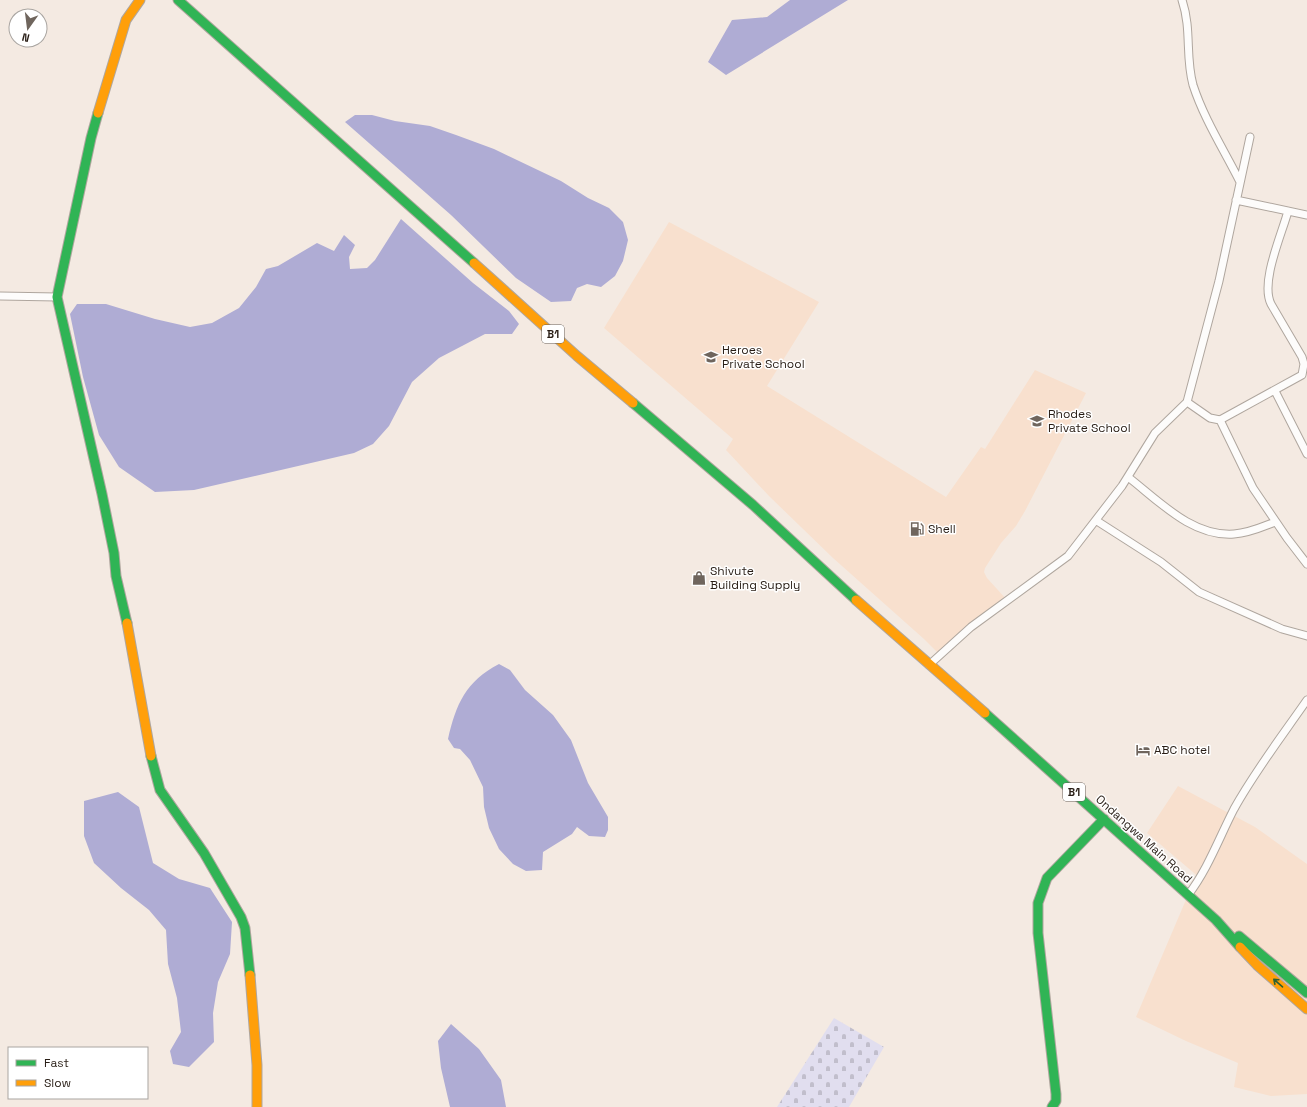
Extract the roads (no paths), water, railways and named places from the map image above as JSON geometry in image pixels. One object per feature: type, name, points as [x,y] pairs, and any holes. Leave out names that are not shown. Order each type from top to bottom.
[{"type":"main road","points":[[140,0],[126,20],[94,127],[57,297],[102,494],[114,553],[116,576],[132,646],[144,722],[154,770],[160,790],[204,853],[246,928],[257,1066],[256,1107]]},
{"type":"main road","name":"B1","points":[[178,0],[338,140],[577,356],[753,505],[929,665]]},
{"type":"main road","name":"Ondangwa Main Road","points":[[929,665],[1020,743],[1216,920],[1257,965],[1307,1009]]},
{"type":"main road","points":[[1052,1107],[1056,1101],[1056,1094],[1038,933],[1038,903],[1041,889],[1047,878],[1104,819]]},
{"type":"main road","name":"Ondangwa Main Road","points":[[1216,920],[1233,932],[1307,993]]},
{"type":"street","points":[[1182,0],[1189,24],[1190,69],[1194,85],[1217,138],[1240,182]]},
{"type":"street","points":[[929,665],[971,627],[1063,561],[1097,521],[1128,477],[1155,433],[1187,402],[1220,281],[1250,138]]},
{"type":"street","points":[[1236,200],[1307,215]]},
{"type":"street","points":[[1187,402],[1210,418],[1220,420],[1299,378],[1304,370],[1302,357],[1267,295],[1267,287],[1272,264],[1288,211]]},
{"type":"street","points":[[0,296],[57,297]]},
{"type":"street","points":[[1275,391],[1307,454]]},
{"type":"street","points":[[1220,420],[1241,465],[1275,522],[1307,564]]},
{"type":"street","points":[[1128,477],[1188,523],[1208,531],[1218,534],[1243,533],[1275,522]]},
{"type":"street","points":[[1097,521],[1161,562],[1199,592],[1282,629],[1307,636]]},
{"type":"street","points":[[1188,895],[1201,879],[1234,808],[1275,744],[1307,700]]},
{"type":"water","points":[[790,0],[848,0],[726,75],[708,62],[732,20],[767,17]]},
{"type":"water","points":[[355,115],[372,115],[395,121],[430,126],[456,135],[494,149],[561,181],[588,198],[609,208],[623,222],[628,240],[623,261],[615,276],[601,287],[587,284],[577,288],[571,301],[551,302],[516,278],[451,215],[345,122]]},
{"type":"water","points":[[401,219],[473,283],[509,311],[519,324],[512,334],[485,334],[439,358],[412,382],[389,426],[373,444],[354,453],[194,490],[155,492],[119,467],[99,435],[83,377],[70,314],[77,304],[106,304],[155,319],[190,327],[212,323],[239,308],[256,287],[266,269],[278,266],[317,243],[334,251],[344,235],[355,245],[349,257],[350,269],[367,268],[375,260]]},
{"type":"water","points":[[499,664],[510,670],[525,690],[553,715],[571,740],[588,783],[608,817],[608,830],[605,837],[589,836],[577,827],[572,834],[543,852],[542,870],[526,871],[513,864],[499,849],[489,828],[484,807],[483,787],[470,760],[460,749],[454,748],[448,739],[459,704],[470,686],[478,678]]},
{"type":"water","points":[[118,792],[139,807],[153,863],[179,879],[210,888],[232,922],[230,954],[218,982],[213,1013],[214,1042],[189,1067],[173,1064],[170,1051],[181,1032],[177,998],[168,964],[166,930],[149,910],[121,888],[94,863],[84,836],[84,801]]},
{"type":"water","points":[[451,1024],[479,1049],[501,1080],[506,1107],[450,1107],[441,1068],[438,1041]]},
{"type":"place","name":"Heroes Private School","points":[[711,357]]},
{"type":"place","name":"Rhodes Private School","points":[[1037,421]]},
{"type":"place","name":"Shell","points":[[917,529]]},
{"type":"place","name":"Shivute Building Supply","points":[[699,578]]},
{"type":"place","name":"ABC hotel","points":[[1143,750]]}]
